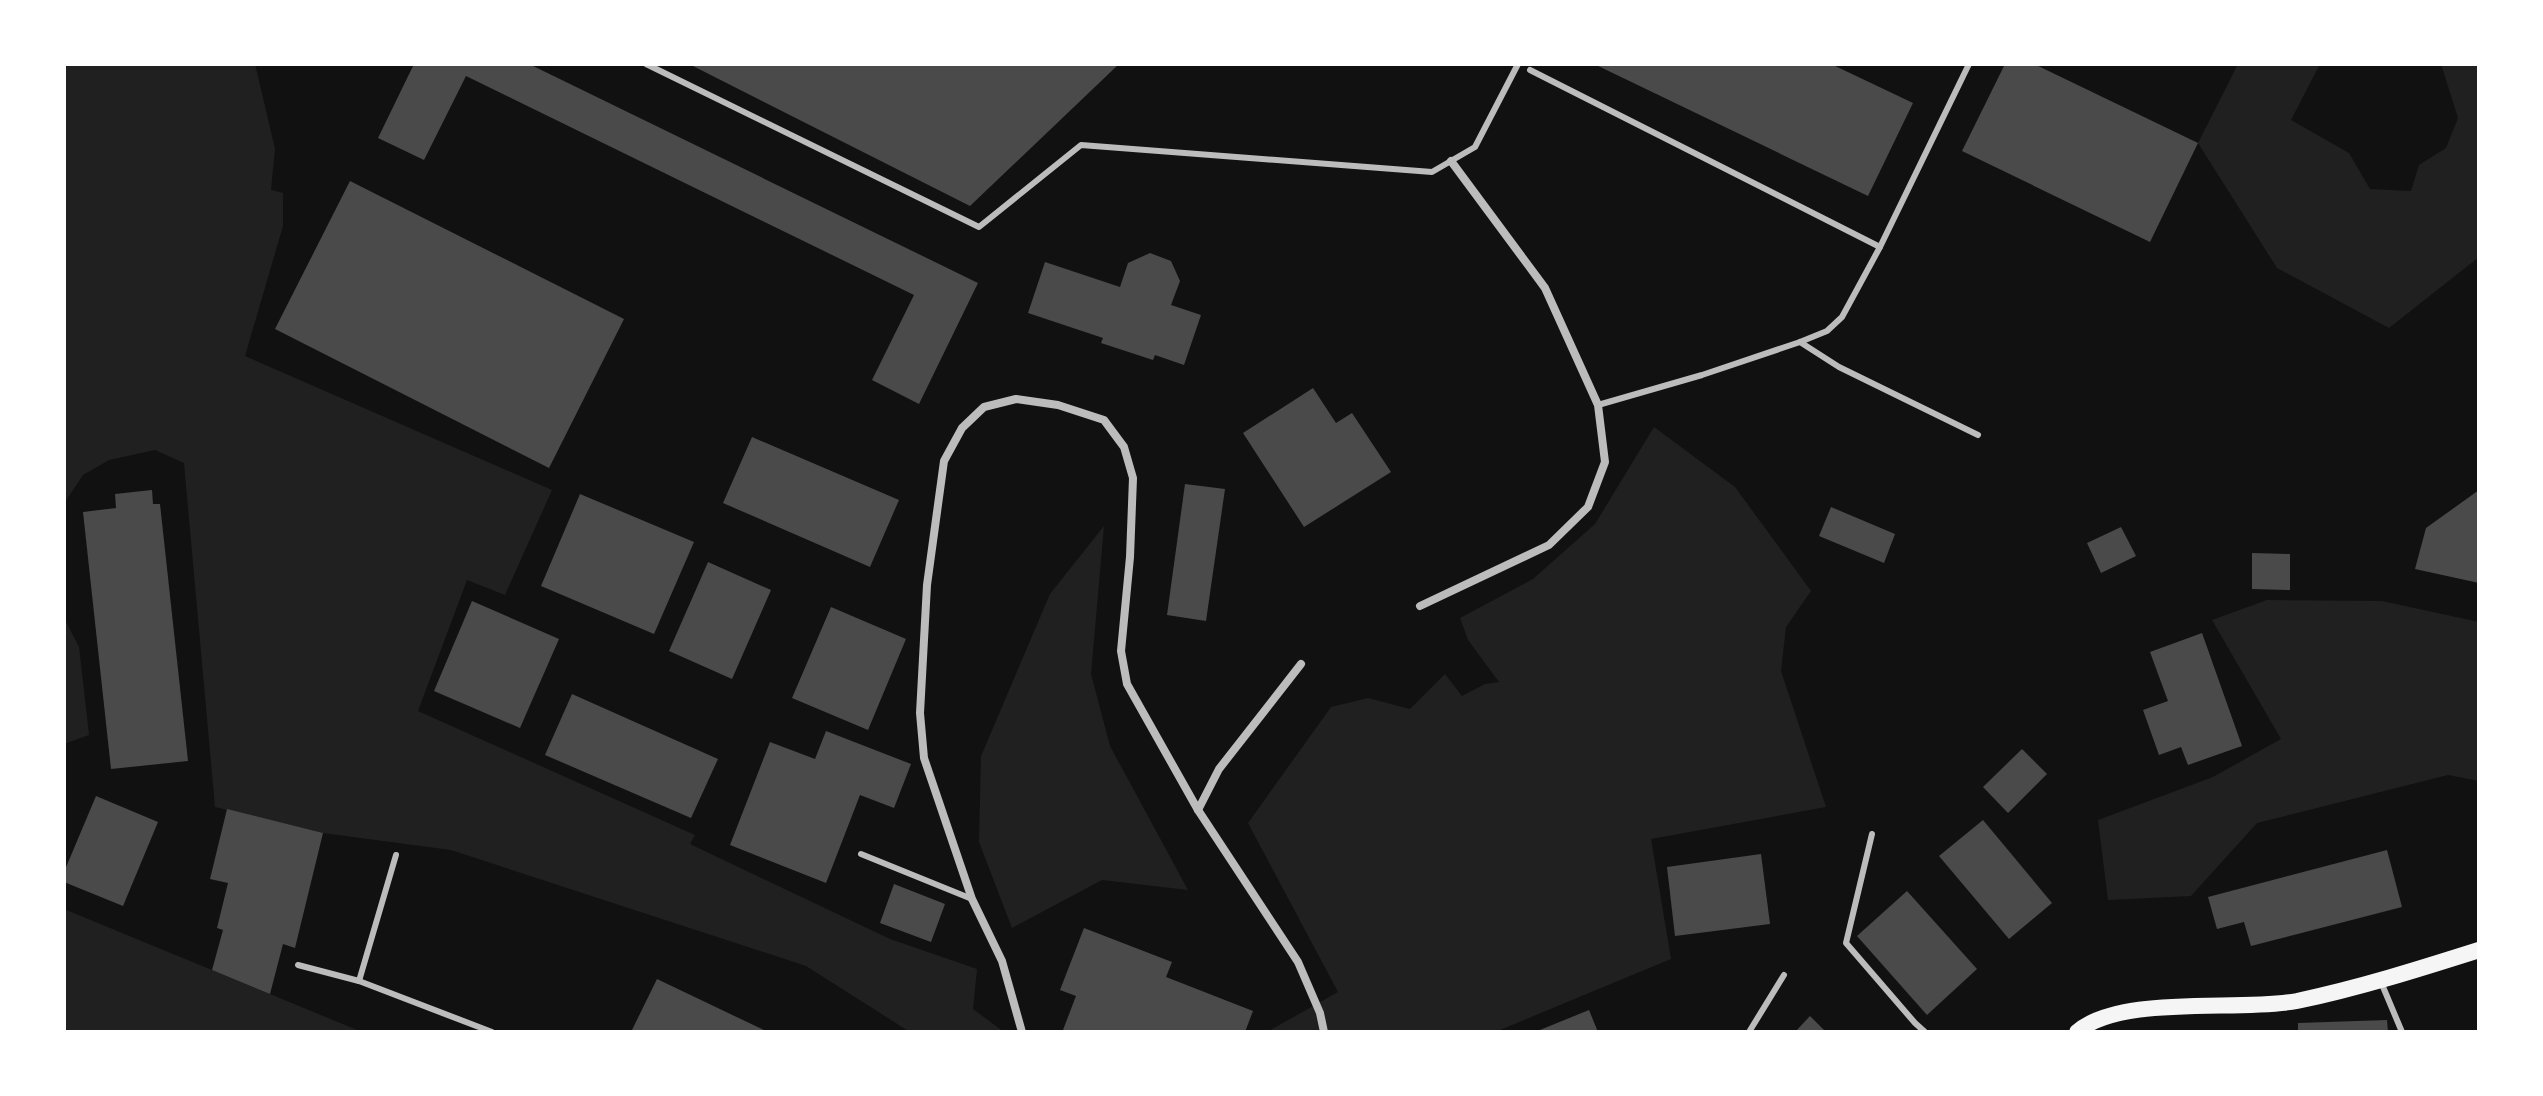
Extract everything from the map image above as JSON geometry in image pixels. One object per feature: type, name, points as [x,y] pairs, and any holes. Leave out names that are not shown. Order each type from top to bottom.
[{"type":"main road","points":[[2077,1032],[2089,1021],[2135,1011],[2293,1001],[2381,982],[2479,950]]},
{"type":"street","points":[[1420,606],[1549,545],[1588,507],[1605,462],[1598,405],[1545,288],[1451,161]]},
{"type":"street","points":[[1022,1032],[1002,961],[972,899],[924,758],[920,713],[927,585],[944,461],[962,428],[984,407],[1016,399],[1058,405],[1104,420],[1124,447],[1133,478],[1130,557],[1121,651],[1127,684],[1198,810],[1298,962],[1320,1013],[1324,1032]]},
{"type":"street","points":[[1198,810],[1219,769],[1301,664]]},
{"type":"lane","points":[[646,64],[979,227],[1081,145],[1432,172],[1475,147],[1518,64]]},
{"type":"lane","points":[[1598,405],[1702,375],[1827,331],[1842,317],[1880,247],[1969,64]]},
{"type":"lane","points":[[1530,70],[1880,247]]},
{"type":"lane","points":[[1800,342],[1839,367],[1978,435]]},
{"type":"lane","points":[[1872,834],[1846,943],[1925,1032]]},
{"type":"lane","points":[[861,854],[972,899]]},
{"type":"lane","points":[[359,981],[396,855]]},
{"type":"lane","points":[[298,965],[359,981],[492,1032]]},
{"type":"lane","points":[[1749,1032],[1784,975]]},
{"type":"lane","points":[[2381,982],[2402,1032]]},
{"type":"shaded area","points":[[64,64],[255,64],[275,149],[271,190],[283,193],[283,226],[245,356],[552,490],[505,595],[467,580],[418,711],[695,835],[690,844],[890,939],[977,969],[973,1009],[1004,1032],[910,1032],[806,966],[451,850],[323,833],[215,807],[184,463],[155,450],[109,460],[83,475],[65,502],[64,514]]},
{"type":"shaded area","points":[[2238,64],[2320,64],[2291,120],[2349,153],[2370,189],[2411,191],[2419,165],[2446,148],[2458,118],[2441,64],[2479,64],[2479,257],[2389,328],[2277,268],[2198,143]]},
{"type":"shaded area","points":[[1654,427],[1735,487],[1811,591],[1786,627],[1781,671],[1826,807],[1651,839],[1671,959],[1495,1032],[1267,1032],[1338,992],[1248,823],[1331,707],[1368,698],[1410,709],[1445,674],[1462,696],[1485,684],[1499,682],[1468,640],[1460,618],[1533,579],[1595,524]]},
{"type":"shaded area","points":[[1104,526],[1091,674],[1110,746],[1188,890],[1102,880],[1012,928],[979,842],[981,756],[1050,594]]},
{"type":"shaded area","points":[[2267,600],[2382,601],[2479,622],[2479,781],[2448,775],[2257,823],[2191,896],[2108,900],[2098,820],[2213,777],[2281,739],[2212,620]]},
{"type":"shaded area","points":[[64,618],[79,647],[89,735],[64,744]]},
{"type":"shaded area","points":[[64,909],[362,1032],[64,1032]]},
{"type":"building","points":[[414,64],[529,64],[978,283],[919,404],[872,380],[914,295],[466,76],[424,160],[378,138]]},
{"type":"building","points":[[689,64],[1119,64],[970,206]]},
{"type":"building","points":[[1594,64],[1831,64],[1913,103],[1868,196]]},
{"type":"building","points":[[2005,64],[2034,64],[2198,143],[2150,242],[1962,151]]},
{"type":"building","points":[[350,181],[624,319],[549,468],[275,329]]},
{"type":"building","points":[[1150,253],[1171,261],[1180,281],[1171,305],[1201,315],[1184,365],[1155,355],[1153,360],[1101,343],[1103,338],[1028,313],[1045,262],[1120,287],[1128,263]]},
{"type":"building","points":[[1313,388],[1336,423],[1352,413],[1391,472],[1304,527],[1243,433]]},
{"type":"building","points":[[752,437],[899,500],[870,567],[723,503]]},
{"type":"building","points":[[1185,484],[1225,489],[1206,621],[1167,615]]},
{"type":"building","points":[[152,490],[153,504],[160,504],[188,761],[111,769],[83,512],[116,508],[115,494]]},
{"type":"building","points":[[2479,490],[2479,583],[2415,569],[2426,528]]},
{"type":"building","points":[[580,494],[694,542],[654,634],[541,586]]},
{"type":"building","points":[[1831,507],[1895,534],[1884,563],[1819,536]]},
{"type":"building","points":[[2121,527],[2136,556],[2101,573],[2087,543]]},
{"type":"building","points":[[2252,553],[2290,554],[2290,590],[2252,589]]},
{"type":"building","points":[[708,562],[771,590],[732,679],[669,651]]},
{"type":"building","points":[[472,601],[559,639],[520,728],[434,691]]},
{"type":"building","points":[[831,607],[906,639],[868,730],[792,698]]},
{"type":"building","points":[[2202,633],[2242,746],[2188,765],[2181,747],[2159,755],[2143,710],[2168,701],[2150,652]]},
{"type":"building","points":[[572,694],[718,759],[691,818],[545,755]]},
{"type":"building","points":[[826,731],[911,764],[894,808],[860,795],[826,883],[730,845],[770,742],[815,759]]},
{"type":"building","points":[[2022,749],[2047,774],[2008,813],[1983,787]]},
{"type":"building","points":[[96,796],[158,822],[123,906],[64,882],[64,872]]},
{"type":"building","points":[[227,809],[323,833],[295,948],[283,944],[270,994],[212,970],[223,930],[217,928],[228,883],[210,879]]},
{"type":"building","points":[[1983,820],[2052,903],[2009,939],[1939,856]]},
{"type":"building","points":[[2387,850],[2402,907],[2251,946],[2244,922],[2217,929],[2208,897]]},
{"type":"building","points":[[1761,854],[1770,924],[1675,936],[1667,867]]},
{"type":"building","points":[[894,884],[945,904],[931,942],[880,923]]},
{"type":"building","points":[[1907,891],[1977,969],[1927,1015],[1857,936]]},
{"type":"building","points":[[1084,928],[1172,962],[1166,977],[1253,1011],[1245,1032],[1063,1030],[1076,996],[1060,990]]},
{"type":"building","points":[[657,979],[768,1032],[631,1032]]},
{"type":"building","points":[[1589,1010],[1598,1032],[1535,1032]]},
{"type":"building","points":[[1810,1016],[1826,1032],[1795,1032]]},
{"type":"building","points":[[2387,1020],[2388,1032],[2298,1032],[2298,1023]]}]
